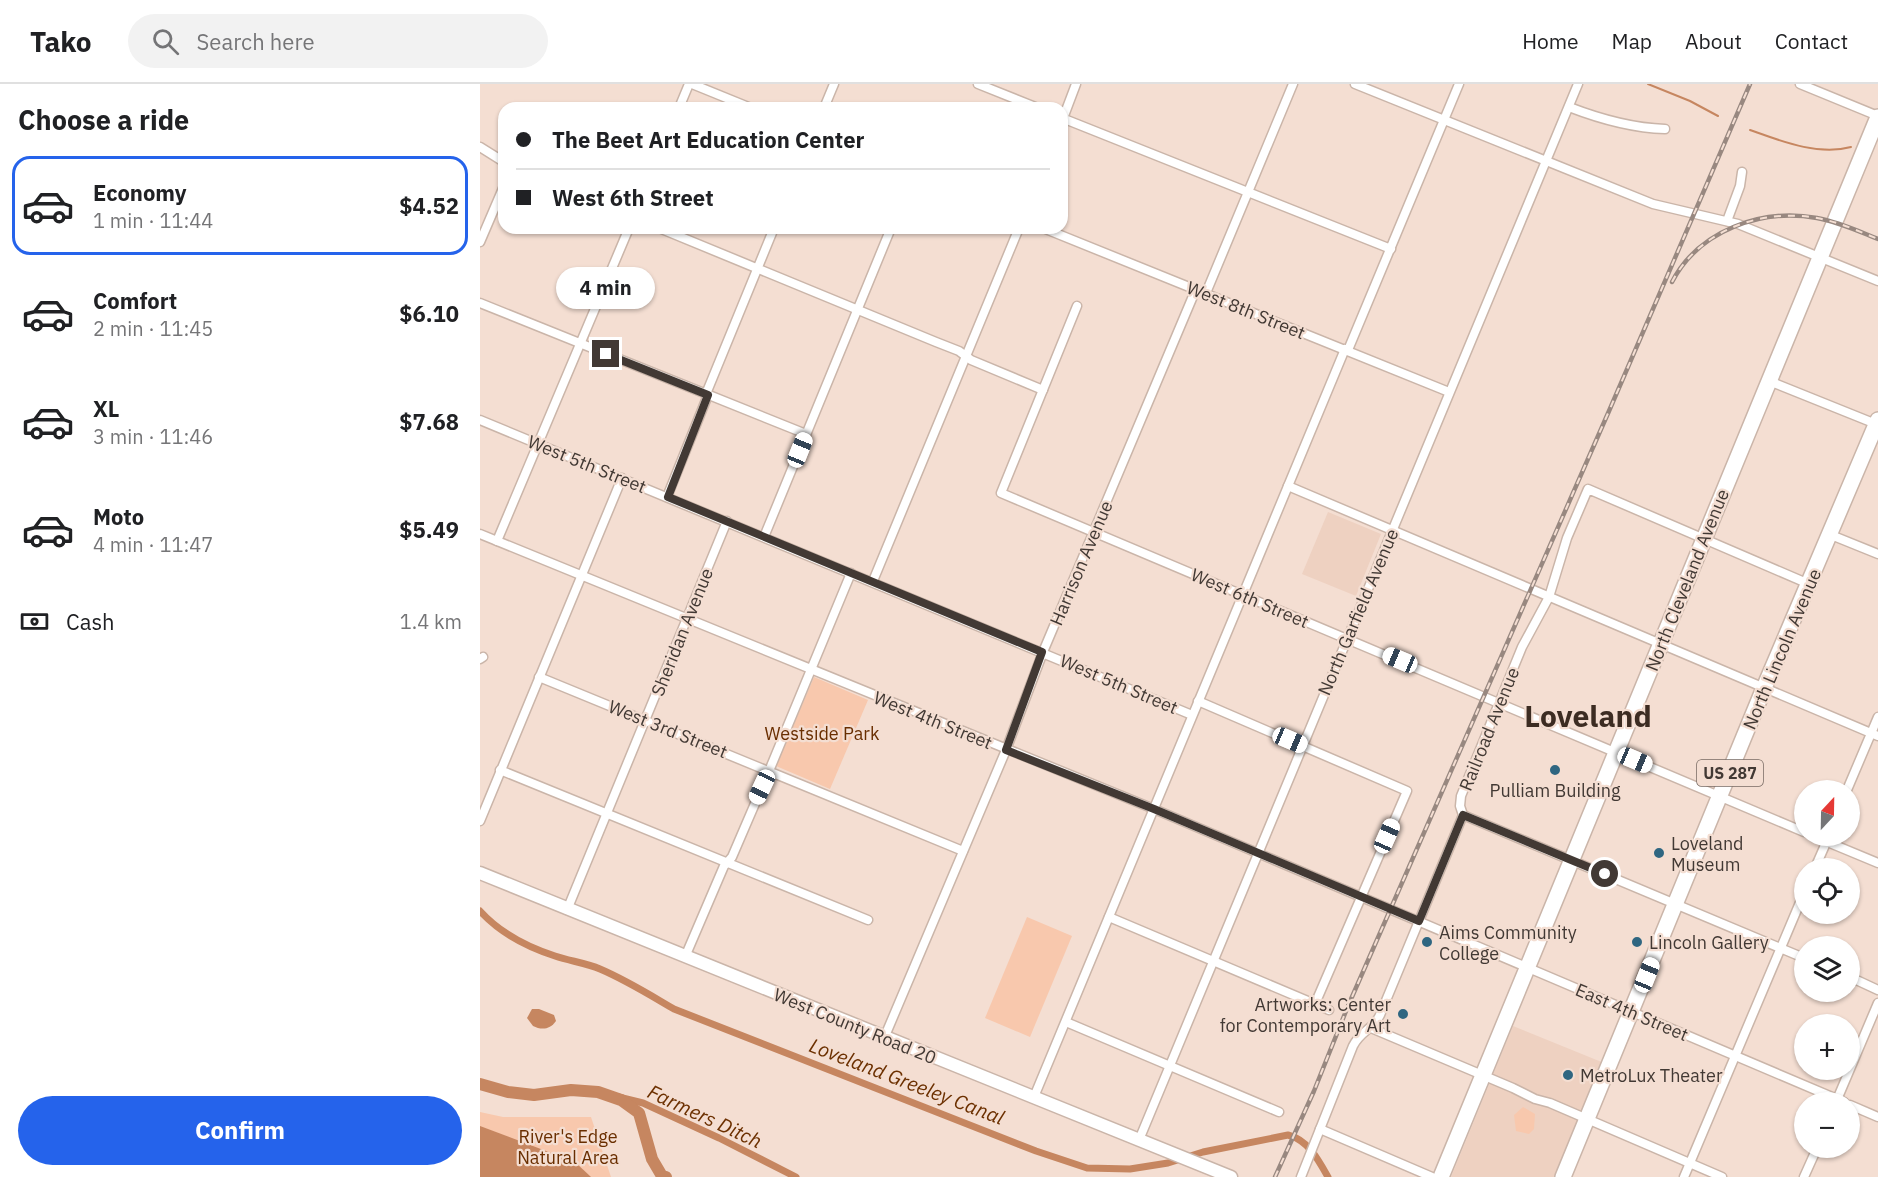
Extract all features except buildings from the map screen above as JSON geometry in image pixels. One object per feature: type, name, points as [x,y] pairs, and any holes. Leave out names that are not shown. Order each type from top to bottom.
[{"type":"highway","name":"North Cleveland Avenue","points":[[1441,1177],[1878,116]]},
{"type":"highway","name":"North Lincoln Avenue","points":[[1563,1177],[1764,688],[1831,535],[1877,422]]},
{"type":"main road","name":"West County Road 20","points":[[480,873],[1231,1177]]},
{"type":"street","points":[[682,102],[691,84],[736,102]]},
{"type":"street","points":[[826,102],[834,84]]},
{"type":"street","points":[[978,84],[1023,102]]},
{"type":"street","points":[[1068,104],[1076,84]]},
{"type":"street","points":[[1206,294],[1293,84]]},
{"type":"street","points":[[1355,84],[1653,204],[1743,226],[1878,281]]},
{"type":"street","points":[[1034,1097],[1288,486],[1391,249],[1459,84]]},
{"type":"street","name":"North Garfield Avenue","points":[[1139,1140],[1578,84]]},
{"type":"street","points":[[1800,84],[1878,116]]},
{"type":"street","points":[[1569,107],[1609,121],[1643,128],[1665,129]]},
{"type":"street","points":[[1068,121],[1391,249]]},
{"type":"street","points":[[480,147],[498,158]]},
{"type":"street","points":[[1727,221],[1740,186],[1742,172]]},
{"type":"street","points":[[480,242],[498,200]]},
{"type":"street","points":[[496,541],[626,234]]},
{"type":"street","points":[[674,234],[936,342],[1043,390],[1077,306]]},
{"type":"street","points":[[668,497],[771,234]]},
{"type":"street","points":[[764,537],[889,234]]},
{"type":"street","points":[[873,581],[1016,234]]},
{"type":"street","name":"West 8th Street","points":[[1058,234],[1449,392]]},
{"type":"street","name":"Harrison Avenue","points":[[885,1036],[1006,750],[1042,652],[1196,290]]},
{"type":"street","points":[[480,303],[807,434]]},
{"type":"street","points":[[1769,381],[1877,422]]},
{"type":"street","name":"West 6th Street","points":[[1043,390],[1001,493],[1794,828]]},
{"type":"street","name":"West 5th Street","points":[[480,420],[1192,715]]},
{"type":"street","points":[[480,821],[483,804],[500,770],[622,478]]},
{"type":"street","points":[[1288,486],[1875,735]]},
{"type":"street","name":"Railroad Avenue","points":[[1301,1177],[1353,1046],[1360,1034],[1371,1028],[1378,1020],[1463,815],[1460,806],[1461,796],[1522,647],[1549,597],[1567,538],[1588,489],[1704,539]]},
{"type":"street","name":"Sheridan Avenue","points":[[567,910],[727,521]]},
{"type":"street","name":"West 4th Street","points":[[480,534],[1154,809],[1419,921]]},
{"type":"street","points":[[1831,535],[1878,554]]},
{"type":"street","points":[[1704,539],[1809,584]]},
{"type":"street","points":[[685,957],[769,771],[851,573]]},
{"type":"street","name":"West 3rd Street","points":[[539,677],[963,851]]},
{"type":"street","name":"West 5th Street","points":[[1198,702],[1407,791],[1360,897]]},
{"type":"street","points":[[1852,780],[1875,735],[1878,717]]},
{"type":"street","points":[[500,770],[868,920]]},
{"type":"street","points":[[1463,815],[1794,953]]},
{"type":"street","points":[[1844,846],[1878,863]]},
{"type":"street","points":[[1315,1004],[1360,897]]},
{"type":"street","points":[[1109,917],[1329,1010]]},
{"type":"street","points":[[1684,1177],[1794,918]]},
{"type":"street","name":"East 4th Street","points":[[1419,921],[1816,1092]]},
{"type":"street","points":[[1860,982],[1878,990]]},
{"type":"street","points":[[1843,1092],[1878,1003]]},
{"type":"street","points":[[1066,1022],[1279,1112]]},
{"type":"street","points":[[1371,1028],[1722,1177]]},
{"type":"street","points":[[1860,1109],[1878,1117]]},
{"type":"street","points":[[1320,1129],[1432,1177]]},
{"type":"street","points":[[1804,1177],[1813,1158]]},
{"type":"shaded area","points":[[1328,512],[1381,534],[1356,596],[1302,574]]},
{"type":"shaded area","points":[[532,1009],[539,1009],[554,1015],[556,1021],[545,1028],[533,1026],[527,1018]]},
{"type":"shaded area","points":[[1513,1026],[1604,1063],[1554,1177],[1451,1177]]},
{"type":"shaded area","points":[[480,1126],[575,1162],[591,1177],[480,1177]]},
{"type":"green space","name":"Westside Park","points":[[814,677],[868,700],[830,789],[776,766]]},
{"type":"green space","points":[[1027,917],[1072,936],[1030,1037],[985,1018]]},
{"type":"green space","points":[[1523,1107],[1535,1114],[1534,1129],[1529,1134],[1516,1131],[1514,1115]]},
{"type":"green space","name":"River's Edge Natural Area","points":[[480,1112],[503,1117],[591,1117],[611,1177],[480,1177]]},
{"type":"waterway","points":[[1648,84],[1690,101],[1718,116]]},
{"type":"waterway","points":[[1750,130],[1800,146],[1826,150],[1851,147]]},
{"type":"waterway","name":"Loveland Greeley Canal","points":[[480,911],[505,933],[524,944],[600,969],[674,1009],[1036,1151],[1087,1168],[1130,1169],[1168,1163],[1203,1152],[1288,1135],[1307,1146],[1328,1177]]},
{"type":"waterway","name":"Farmers Ditch","points":[[480,1084],[508,1092],[534,1095],[571,1090],[598,1092],[621,1100],[639,1113],[652,1159],[662,1176],[666,1177]]},
{"type":"waterway","name":"Farmers Ditch","points":[[598,1092],[643,1103],[796,1177]]},
{"type":"railway","points":[[1275,1177],[1750,84]]},
{"type":"railway","points":[[1672,282],[1698,249],[1715,236],[1754,220],[1775,216],[1817,218],[1841,224],[1878,239]]},
{"type":"place","name":"Pulliam Building","points":[[1555,770]]},
{"type":"place","name":"Loveland Museum","points":[[1659,853]]},
{"type":"place","name":"Aims Community College","points":[[1427,942]]},
{"type":"place","name":"Lincoln Gallery","points":[[1637,942]]},
{"type":"place","name":"Artworks: Center for Contemporary Art","points":[[1403,1014]]},
{"type":"place","name":"MetroLux Theater","points":[[1568,1075]]},
{"type":"district","name":"Loveland","points":[[1588,715]]},
{"type":"route","points":[[606,354],[708,395],[668,497],[1042,652],[1006,750],[1114,795],[1154,809],[1419,921],[1463,815],[1605,874]]}]
